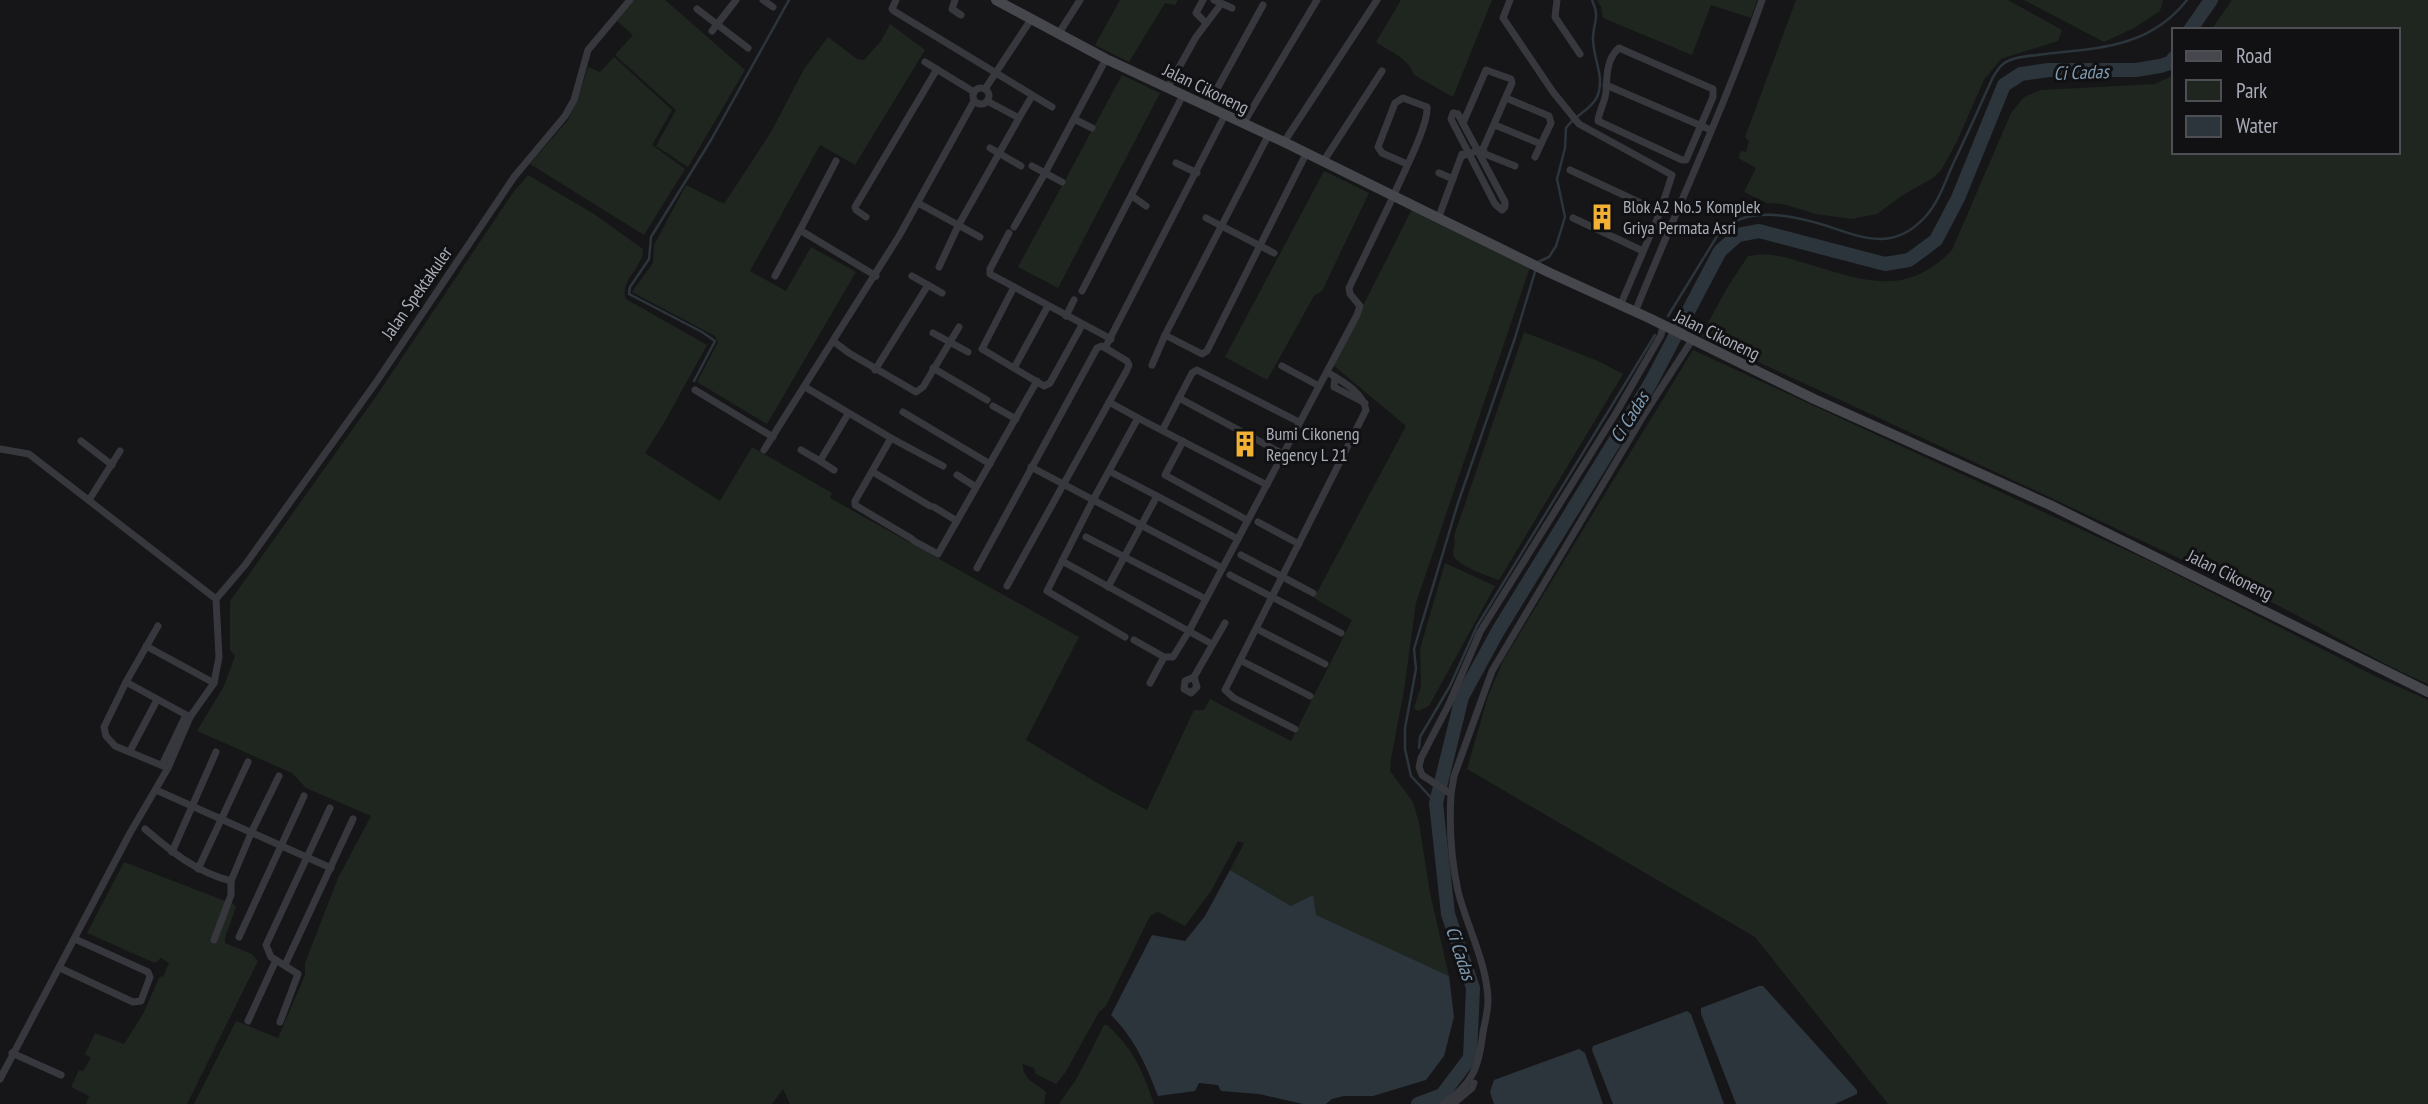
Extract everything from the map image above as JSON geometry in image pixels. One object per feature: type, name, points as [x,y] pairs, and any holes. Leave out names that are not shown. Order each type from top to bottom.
[{"type":"street","name":"Jalan Spektakuler","points":[[216,599],[245,565],[354,413],[514,177],[565,116],[574,100],[588,51],[630,0]]},
{"type":"street","points":[[714,28],[736,0]]},
{"type":"street","points":[[763,0],[773,6]]},
{"type":"street","points":[[896,0],[892,9],[894,11],[1052,107]]},
{"type":"street","points":[[955,0],[951,8],[961,15]]},
{"type":"street","points":[[1059,33],[1080,0]]},
{"type":"street","points":[[1203,0],[1196,13],[1206,23]]},
{"type":"street","points":[[1243,124],[1317,0]]},
{"type":"street","points":[[1284,142],[1377,0]]},
{"type":"street","points":[[1510,0],[1503,18],[1579,124],[1671,173],[1660,212],[1620,306]]},
{"type":"street","points":[[1557,0],[1555,17],[1580,54]]},
{"type":"street","points":[[1635,312],[1740,63],[1762,0]]},
{"type":"street","name":"Jalan Cikoneng","points":[[1001,1],[1106,59],[1284,142],[1814,400],[1962,465],[2253,604],[2428,692]]},
{"type":"street","points":[[1168,87],[1217,2],[1232,8]]},
{"type":"street","points":[[1207,107],[1263,5]]},
{"type":"street","points":[[697,9],[714,28],[748,48]]},
{"type":"street","points":[[985,89],[1032,19]]},
{"type":"street","points":[[1619,48],[1713,89],[1713,95],[1687,158],[1682,160],[1600,124],[1598,119],[1606,85],[1608,68],[1615,50],[1619,48]]},
{"type":"street","points":[[1106,59],[989,272],[1111,339]]},
{"type":"street","points":[[925,62],[974,92]]},
{"type":"street","points":[[866,217],[855,207],[937,69]]},
{"type":"street","points":[[1438,219],[1453,179],[1471,151],[1495,125],[1512,83],[1511,79],[1486,70],[1462,123]]},
{"type":"street","points":[[1323,162],[1382,71]]},
{"type":"street","points":[[1606,85],[1711,130]]},
{"type":"street","points":[[974,92],[979,88],[985,89],[989,94],[988,101]]},
{"type":"street","points":[[764,450],[876,276],[974,101],[974,92]]},
{"type":"street","points":[[1083,291],[1183,95]]},
{"type":"street","points":[[939,267],[958,226],[1032,96]]},
{"type":"street","points":[[1134,640],[1164,657],[1173,657],[1360,308],[1349,288],[1393,197],[1407,164],[1428,110],[1427,107],[1404,98],[1395,103],[1378,147],[1382,153],[1407,164]]},
{"type":"street","points":[[1506,98],[1551,118],[1535,157]]},
{"type":"street","points":[[974,101],[982,104],[988,101]]},
{"type":"street","points":[[988,101],[1019,118]]},
{"type":"street","points":[[1462,123],[1456,113],[1451,116],[1451,120],[1471,151],[1505,202],[1502,210],[1494,204],[1471,151],[1470,138],[1462,123]]},
{"type":"street","points":[[1105,348],[1226,116]]},
{"type":"street","points":[[1074,119],[1092,128]]},
{"type":"street","points":[[1495,125],[1541,144]]},
{"type":"street","points":[[1152,365],[1268,136]]},
{"type":"street","points":[[990,148],[1021,166]]},
{"type":"street","points":[[1471,151],[1515,166]]},
{"type":"street","points":[[1165,335],[1205,353],[1306,154]]},
{"type":"street","points":[[775,276],[836,162]]},
{"type":"street","points":[[1176,163],[1197,173]]},
{"type":"street","points":[[1032,166],[1062,182]]},
{"type":"street","points":[[1570,170],[1660,212]]},
{"type":"street","points":[[1439,173],[1453,179]]},
{"type":"street","points":[[1132,196],[1146,206]]},
{"type":"street","points":[[918,203],[980,237]]},
{"type":"street","points":[[1181,205],[1190,209]]},
{"type":"street","points":[[1206,218],[1274,253]]},
{"type":"street","points":[[1573,218],[1643,251]]},
{"type":"street","points":[[800,230],[876,276]]},
{"type":"street","points":[[912,276],[942,293]]},
{"type":"street","points":[[876,370],[928,285]]},
{"type":"street","points":[[1014,287],[982,348],[983,351],[1047,386],[1082,325]]},
{"type":"street","points":[[1066,316],[1074,300]]},
{"type":"street","points":[[1014,368],[1048,306]]},
{"type":"street","points":[[833,341],[876,370],[916,392],[924,385],[960,327]]},
{"type":"street","points":[[1449,793],[1425,779],[1420,771],[1421,758],[1449,704],[1480,632],[1666,327]]},
{"type":"street","points":[[933,334],[968,352]]},
{"type":"street","points":[[1443,1104],[1465,1085],[1477,1070],[1488,998],[1480,959],[1458,891],[1450,836],[1449,793],[1454,776],[1492,671],[1690,340]]},
{"type":"street","points":[[977,568],[1097,348],[1105,348],[1127,360],[1129,365],[1007,586]]},
{"type":"street","points":[[1282,366],[1319,386]]},
{"type":"street","points":[[933,369],[1016,419]]},
{"type":"street","points":[[1163,429],[1192,373],[1197,370],[1299,422]]},
{"type":"street","points":[[1294,729],[1226,693],[1226,685],[1257,629],[1366,410],[1365,403],[1334,387],[1335,377],[1327,372]]},
{"type":"street","points":[[891,438],[855,505],[938,554],[1037,381]]},
{"type":"street","points":[[805,387],[943,466]]},
{"type":"street","points":[[695,390],[773,437]]},
{"type":"street","points":[[1179,398],[1283,454]]},
{"type":"street","points":[[1109,402],[1267,485]]},
{"type":"street","points":[[903,412],[990,464]]},
{"type":"street","points":[[820,461],[848,414]]},
{"type":"street","points":[[1125,637],[1047,593],[1138,418]]},
{"type":"street","points":[[81,440],[112,465]]},
{"type":"street","points":[[1183,441],[1165,475],[1247,520]]},
{"type":"street","points":[[0,449],[29,454],[216,599],[219,657],[214,684],[188,716],[156,790],[0,1079]]},
{"type":"street","points":[[801,450],[834,470]]},
{"type":"street","points":[[89,500],[120,451]]},
{"type":"street","points":[[1031,467],[1222,568]]},
{"type":"street","points":[[1109,471],[1238,539]]},
{"type":"street","points":[[873,472],[957,521]]},
{"type":"street","points":[[957,475],[976,487]]},
{"type":"street","points":[[1108,587],[1157,496]]},
{"type":"street","points":[[1258,522],[1299,544]]},
{"type":"street","points":[[1086,537],[1206,599]]},
{"type":"street","points":[[1241,555],[1313,593]]},
{"type":"street","points":[[1062,561],[1212,644]]},
{"type":"street","points":[[1230,575],[1342,633]]},
{"type":"street","points":[[1194,677],[1225,623]]},
{"type":"street","points":[[158,626],[103,729],[112,744],[165,767]]},
{"type":"street","points":[[1257,629],[1325,664]]},
{"type":"street","points":[[146,646],[214,684]]},
{"type":"street","points":[[1150,683],[1164,657]]},
{"type":"street","points":[[1240,660],[1310,696]]},
{"type":"street","points":[[126,682],[188,716]]},
{"type":"street","points":[[130,751],[157,700]]},
{"type":"street","points":[[172,852],[216,752]]},
{"type":"street","points":[[198,869],[248,762]]},
{"type":"street","points":[[214,940],[230,895],[231,881],[279,776]]},
{"type":"street","points":[[156,790],[331,868]]},
{"type":"street","points":[[239,937],[304,796]]},
{"type":"street","points":[[279,1022],[298,976],[296,971],[268,954],[266,946],[330,807]]},
{"type":"street","points":[[285,965],[353,819]]},
{"type":"street","points":[[145,829],[198,869],[231,881]]},
{"type":"street","points":[[60,968],[133,1002],[141,1002],[150,977],[148,972],[75,939]]},
{"type":"street","points":[[248,1021],[276,960]]},
{"type":"street","points":[[12,1053],[61,1075]]},
{"type":"street","points":[[1453,1104],[1472,1088],[1474,1083]]},
{"type":"green space","points":[[634,0],[665,0],[745,70],[688,167],[656,146],[676,110],[615,55],[633,35],[617,21]]},
{"type":"green space","points":[[1120,0],[1178,0],[1175,5],[1165,3],[1129,62],[1095,45]]},
{"type":"green space","points":[[1401,0],[1492,0],[1453,97],[1414,75],[1408,64],[1376,42]]},
{"type":"green space","points":[[1597,0],[1757,0],[1751,18],[1711,5],[1692,55],[1603,18]]},
{"type":"green space","points":[[1796,0],[2008,0],[2062,30],[2058,41],[2001,59],[1984,80],[1957,141],[1942,169],[1933,178],[1877,214],[1851,219],[1767,203],[1744,192],[1756,168],[1738,158],[1741,151],[1746,152],[1749,141],[1745,137]]},
{"type":"green space","points":[[2024,0],[2163,0],[2160,11],[2134,28],[2104,42]]},
{"type":"green space","points":[[2232,0],[2428,0],[2428,684],[2385,664],[2259,596],[1701,336],[1748,256],[1774,255],[1861,279],[1880,281],[1916,276],[1934,266],[1952,250],[2011,113],[2024,97],[2041,90],[2155,84],[2172,76],[2172,154],[2400,154],[2400,28],[2212,28]]},
{"type":"green space","points":[[890,24],[925,50],[855,165],[820,145],[750,271],[786,291],[811,247],[856,272],[767,424],[697,382],[718,342],[715,336],[632,292],[653,263],[654,245],[686,185],[724,204],[771,132],[804,69],[828,37],[857,59],[864,60],[881,41]]},
{"type":"green space","points":[[614,57],[672,110],[652,145],[685,169],[644,235],[530,164],[568,120],[588,67],[600,72]]},
{"type":"green space","points":[[1122,75],[1160,93],[1058,288],[1018,267]]},
{"type":"green space","points":[[1324,171],[1369,193],[1322,291],[1314,296],[1267,380],[1225,357]]},
{"type":"green space","points":[[528,175],[594,214],[643,249],[640,262],[626,286],[626,299],[707,345],[645,453],[720,501],[752,447],[832,493],[830,498],[1079,637],[1026,740],[1147,810],[1194,710],[1204,710],[1210,699],[1291,741],[1352,620],[1314,598],[1406,426],[1333,365],[1412,209],[1530,267],[1416,603],[1391,759],[1390,771],[1413,802],[1419,823],[1430,893],[1449,976],[1291,906],[1230,870],[1244,843],[1238,841],[1211,891],[1185,926],[1158,912],[1150,916],[1106,1006],[1099,1012],[1056,1084],[1036,1074],[1034,1068],[1023,1064],[1027,1078],[1046,1092],[1044,1104],[790,1104],[783,1089],[772,1104],[194,1104],[236,1021],[278,1038],[305,975],[305,963],[338,878],[371,816],[306,788],[292,773],[197,731],[224,686],[235,656],[230,650],[230,601],[377,395],[512,194]]},
{"type":"green space","points":[[1524,332],[1598,361],[1623,374],[1499,580],[1459,562],[1453,554],[1454,536]]},
{"type":"green space","points":[[1693,350],[2154,563],[2375,676],[2428,700],[2428,1104],[1888,1104],[1755,937],[1467,769],[1488,696],[1504,659]]},
{"type":"green space","points":[[1445,563],[1495,586],[1429,706],[1418,711],[1414,708],[1421,686],[1420,649]]},
{"type":"green space","points":[[124,862],[233,904],[236,907],[225,943],[252,954],[258,961],[187,1104],[86,1104],[89,1096],[71,1087],[79,1070],[83,1071],[91,1058],[85,1054],[95,1033],[124,1044],[169,963],[161,958],[155,963],[87,933]]},
{"type":"green space","points":[[1104,1025],[1116,1034],[1131,1052],[1154,1104],[1059,1104],[1077,1078]]},
{"type":"water","points":[[1230,870],[1291,906],[1313,895],[1316,915],[1449,976],[1454,1017],[1444,1056],[1426,1080],[1373,1096],[1344,1096],[1332,1099],[1326,1104],[1303,1104],[1259,1094],[1221,1091],[1218,1085],[1199,1083],[1195,1091],[1158,1096],[1139,1053],[1127,1033],[1111,1015],[1152,935],[1185,941],[1205,916]]},
{"type":"water","points":[[1763,986],[1857,1090],[1857,1094],[1835,1104],[1736,1104],[1701,1008]]},
{"type":"water","points":[[1687,1011],[1691,1014],[1724,1104],[1613,1104],[1592,1050],[1593,1046]]},
{"type":"water","points":[[1579,1049],[1585,1053],[1603,1104],[1494,1104],[1490,1092],[1494,1080]]},
{"type":"waterway","points":[[694,381],[715,341],[629,294],[630,287],[649,259],[651,237],[711,140],[789,0]]},
{"type":"waterway","points":[[1436,803],[1411,776],[1405,749],[1405,728],[1416,669],[1414,649],[1458,503],[1515,338],[1538,262],[1549,257],[1556,246],[1565,217],[1557,179],[1565,148],[1566,128],[1591,106],[1597,97],[1600,82],[1593,44],[1596,15],[1592,0]]},
{"type":"waterway","points":[[1668,316],[1719,233],[1742,219],[1783,216],[1878,239],[1890,238],[1914,227],[1931,210],[1938,198],[1993,77],[2003,64],[2023,57],[2105,47],[2141,36],[2173,16],[2187,0]]},
{"type":"waterway","name":"Ci Cadas","points":[[2191,28],[2211,0]]},
{"type":"waterway","name":"Ci Cadas","points":[[1418,1104],[1442,1095],[1470,1058],[1473,988],[1448,914],[1436,803],[1462,697],[1498,631],[1650,384],[1720,251],[1738,235],[1759,231],[1885,264],[1909,260],[1936,240],[1958,198],[2004,85],[2021,74],[2049,70],[2136,70],[2160,66],[2172,60]]},
{"type":"waterway","points":[[1419,748],[1420,737],[1450,686],[1477,626],[1655,335]]},
{"type":"place","name":"Blok A2 No.5 Komplek Griya Permata Asri","points":[[1602,217]]},
{"type":"place","name":"Bumi Cikoneng Regency L 21","points":[[1245,444]]}]
